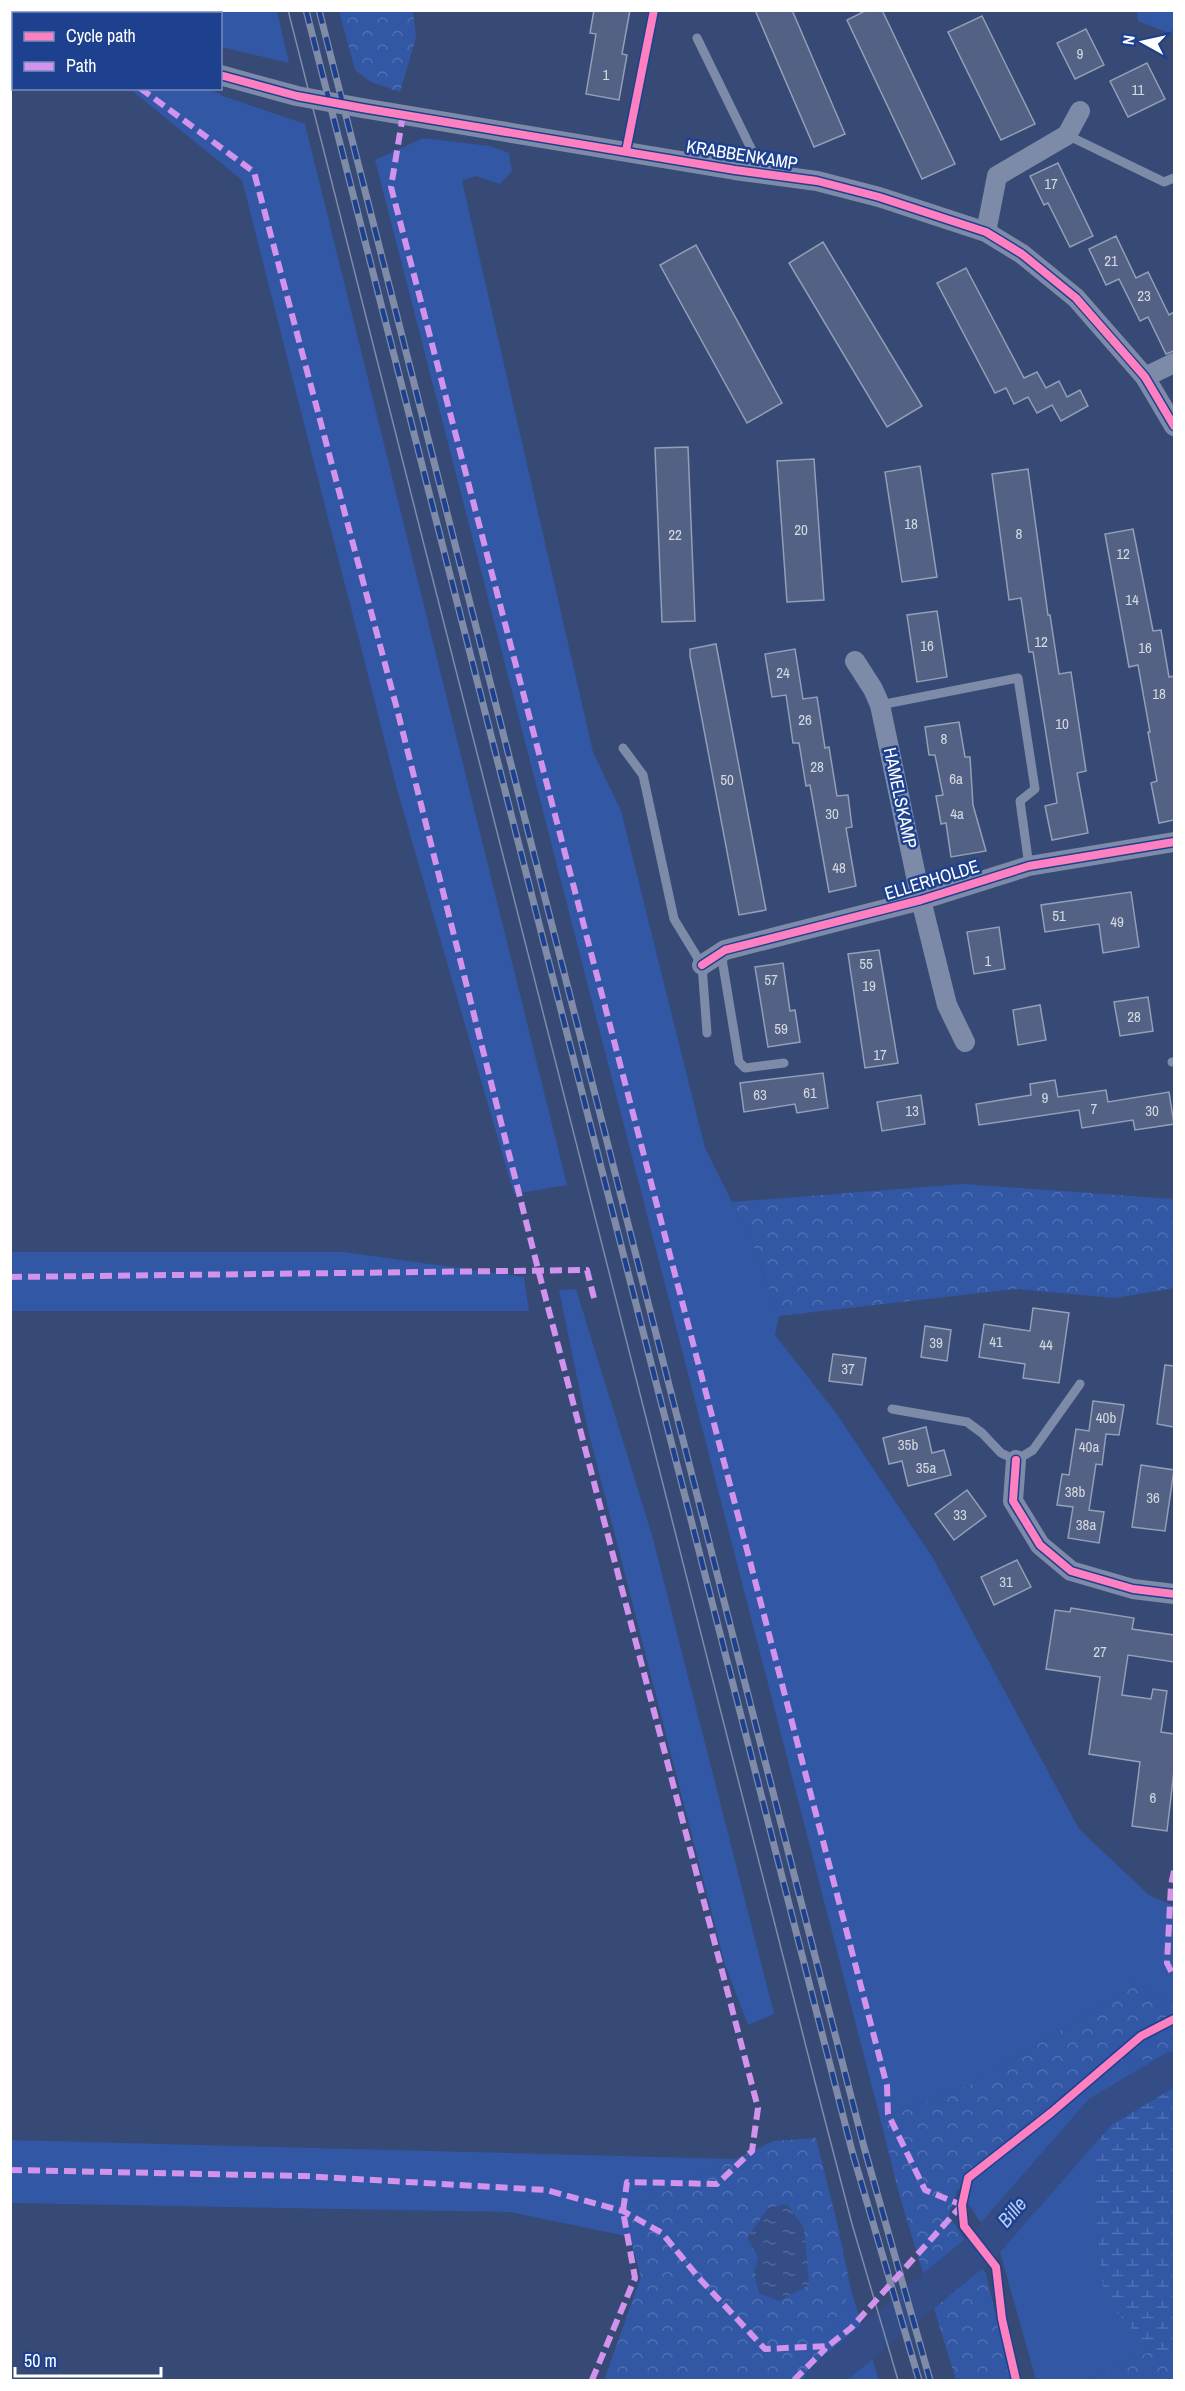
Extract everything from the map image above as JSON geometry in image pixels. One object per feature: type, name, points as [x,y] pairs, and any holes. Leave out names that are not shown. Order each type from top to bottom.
[{"type":"street","name":"KRABBENKAMP","points":[[222,76],[297,96],[763,174],[817,181],[879,197],[986,232],[1022,254],[1076,298],[1145,377],[1174,426]]},
{"type":"street","points":[[986,232],[997,176],[1067,135],[1080,111]]},
{"type":"street","points":[[1145,377],[1174,363]]},
{"type":"street","name":"HAMELSKAMP","points":[[855,661],[873,689],[880,705],[921,900],[947,1005],[965,1042]]},
{"type":"street","name":"ELLERHOLDE","points":[[702,965],[721,953],[921,900],[1029,866],[1174,842]]},
{"type":"street","points":[[1016,1460],[1013,1501],[1040,1545],[1071,1572],[1133,1588],[1174,1594]]},
{"type":"lane","points":[[697,38],[763,174]]},
{"type":"lane","points":[[1067,135],[1164,182],[1174,178]]},
{"type":"lane","points":[[880,705],[1018,678],[1035,789],[1020,801],[1029,866]]},
{"type":"lane","points":[[623,748],[643,775],[675,919],[702,965],[707,1033]]},
{"type":"lane","points":[[721,953],[739,1062],[745,1068],[784,1063]]},
{"type":"lane","points":[[892,1409],[967,1422],[1001,1453],[1016,1460],[1033,1450],[1080,1384]]},
{"type":"green space","points":[[277,11],[289,63],[222,47],[222,12],[200,12]]},
{"type":"green space","points":[[339,11],[413,11],[416,37],[400,92],[371,82],[355,70]]},
{"type":"green space","points":[[1137,11],[1174,11],[1174,35],[1138,21]]},
{"type":"green space","points":[[131,90],[212,90],[223,96],[305,124],[567,1185],[514,1194],[398,793],[242,180]]},
{"type":"green space","points":[[423,138],[490,146],[509,153],[512,171],[500,184],[475,176],[462,181],[593,752],[621,811],[705,1148],[752,1242],[779,1316],[775,1335],[836,1413],[933,1558],[1079,1829],[1149,1895],[1174,1906],[1174,2002],[1164,2001],[1134,1982],[1130,1989],[969,2085],[880,2118],[375,160]]},
{"type":"green space","points":[[963,1184],[1174,1199],[1174,1288],[1115,1298],[1015,1289],[779,1316],[752,1242],[732,1202]]},
{"type":"green space","points":[[11,1252],[343,1252],[524,1277],[529,1311],[11,1311]]},
{"type":"green space","points":[[576,1289],[652,1535],[774,2014],[748,2025],[725,1965],[587,1426],[559,1290]]},
{"type":"green space","points":[[1134,1982],[1164,2001],[1174,2002],[1174,2058],[1115,2062],[1048,2104],[958,2188],[949,2215],[986,2274],[1011,2380],[956,2380],[901,2201],[880,2118],[969,2085],[1130,1989]]},
{"type":"green space","points":[[1174,2058],[1174,2351],[1152,2351],[1086,2380],[1036,2380],[1000,2252],[958,2188],[1048,2104],[1115,2062]]},
{"type":"green space","points":[[1174,2080],[1174,2357],[1152,2351],[1104,2298],[1092,2177],[1109,2107]]},
{"type":"green space","points":[[816,2138],[851,2290],[805,2380],[604,2380],[641,2277],[623,2211],[774,2141]]},
{"type":"green space","points":[[11,2140],[735,2159],[623,2211],[631,2237],[510,2212],[11,2203]]},
{"type":"green space","points":[[851,2290],[879,2380],[805,2380]]},
{"type":"green space","points":[[1152,2351],[1174,2351],[1174,2380],[1086,2380]]},
{"type":"water","points":[[787,2204],[804,2228],[809,2285],[779,2301],[759,2293],[754,2273],[758,2257],[747,2238],[768,2208]]},
{"type":"building","points":[[594,10],[630,10],[622,54],[627,55],[619,100],[586,94],[596,34],[590,33]]},
{"type":"building","points":[[755,10],[792,10],[845,134],[814,147]]},
{"type":"building","points":[[867,10],[882,10],[955,164],[922,179],[847,20]]},
{"type":"building","points":[[982,16],[1035,124],[1001,140],[948,32]]},
{"type":"building","points":[[1086,29],[1104,65],[1075,79],[1057,43]]},
{"type":"building","points":[[1147,63],[1165,99],[1128,117],[1110,81]]},
{"type":"building","points":[[1058,163],[1093,236],[1070,247],[1048,203],[1044,205],[1030,176]]},
{"type":"building","points":[[1116,236],[1136,278],[1148,272],[1169,315],[1174,312],[1174,351],[1166,354],[1148,317],[1140,321],[1119,279],[1106,285],[1089,249]]},
{"type":"building","points":[[823,242],[922,406],[887,427],[789,263]]},
{"type":"building","points":[[696,245],[782,403],[747,423],[660,265]]},
{"type":"building","points":[[966,268],[1024,378],[1037,372],[1046,388],[1059,381],[1067,397],[1080,390],[1088,406],[1061,421],[1052,405],[1037,413],[1028,397],[1014,404],[1006,388],[995,393],[937,283]]},
{"type":"building","points":[[688,447],[695,621],[662,622],[655,448]]},
{"type":"building","points":[[814,459],[824,600],[787,602],[777,461]]},
{"type":"building","points":[[920,466],[937,577],[902,582],[885,472]]},
{"type":"building","points":[[1028,469],[1048,615],[1050,615],[1059,674],[1071,672],[1086,771],[1077,773],[1088,833],[1052,840],[1045,806],[1057,803],[1033,652],[1029,652],[1021,598],[1009,600],[992,474]]},
{"type":"building","points":[[1133,529],[1153,631],[1161,630],[1169,677],[1174,676],[1174,820],[1159,823],[1151,783],[1157,781],[1138,665],[1129,667],[1105,534]]},
{"type":"building","points":[[937,611],[947,677],[917,682],[907,615]]},
{"type":"building","points":[[716,644],[766,910],[739,915],[690,656],[690,649]]},
{"type":"building","points":[[795,649],[803,699],[817,697],[825,748],[829,747],[837,796],[848,795],[852,827],[846,828],[856,886],[829,892],[810,785],[806,786],[799,743],[793,743],[786,695],[772,697],[765,654]]},
{"type":"building","points":[[959,722],[965,757],[970,757],[973,805],[986,851],[951,857],[946,823],[941,824],[936,796],[943,795],[935,755],[929,755],[925,727]]},
{"type":"building","points":[[1131,892],[1139,947],[1103,953],[1099,924],[1045,932],[1041,905]]},
{"type":"building","points":[[999,927],[1005,969],[974,974],[967,932]]},
{"type":"building","points":[[879,950],[898,1063],[865,1068],[848,954]]},
{"type":"building","points":[[783,963],[790,1011],[795,1010],[800,1042],[768,1047],[755,967]]},
{"type":"building","points":[[1148,997],[1153,1031],[1120,1036],[1114,1002]]},
{"type":"building","points":[[1040,1005],[1046,1040],[1018,1045],[1013,1010]]},
{"type":"building","points":[[823,1073],[828,1108],[797,1113],[795,1104],[744,1112],[740,1083]]},
{"type":"building","points":[[1055,1080],[1058,1097],[1106,1090],[1108,1102],[1169,1092],[1174,1124],[1135,1130],[1133,1120],[1082,1128],[1079,1110],[979,1125],[976,1104],[1031,1095],[1030,1084]]},
{"type":"building","points":[[921,1095],[925,1124],[882,1131],[877,1102]]},
{"type":"building","points":[[1033,1308],[1069,1313],[1059,1383],[1023,1378],[1025,1364],[979,1357],[984,1324],[1030,1331]]},
{"type":"building","points":[[925,1326],[951,1330],[947,1361],[921,1357]]},
{"type":"building","points":[[833,1354],[866,1358],[862,1385],[829,1381]]},
{"type":"building","points":[[1165,1365],[1174,1366],[1174,1427],[1157,1424]]},
{"type":"building","points":[[1093,1401],[1124,1405],[1119,1435],[1106,1434],[1102,1465],[1096,1464],[1089,1510],[1104,1512],[1099,1543],[1068,1538],[1073,1507],[1057,1505],[1062,1474],[1069,1475],[1076,1429],[1089,1431]]},
{"type":"building","points":[[926,1427],[932,1453],[944,1450],[951,1475],[908,1486],[902,1461],[889,1464],[883,1438]]},
{"type":"building","points":[[1141,1465],[1174,1470],[1165,1531],[1132,1527]]},
{"type":"building","points":[[967,1490],[986,1516],[954,1540],[935,1514]]},
{"type":"building","points":[[1017,1560],[1031,1587],[994,1605],[981,1577]]},
{"type":"building","points":[[1071,1608],[1134,1618],[1132,1629],[1174,1635],[1174,1662],[1128,1655],[1122,1695],[1151,1699],[1153,1689],[1167,1691],[1161,1732],[1174,1734],[1174,1771],[1167,1831],[1132,1826],[1140,1762],[1089,1754],[1100,1677],[1046,1669],[1055,1610],[1070,1612]]},
{"type":"waterway","name":"Bille","points":[[821,2380],[983,2246],[1100,2112],[1174,2068]]},
{"type":"tram line","points":[[288,10],[815,2082],[852,2224],[898,2380]]},
{"type":"railway","points":[[306,10],[852,2151],[919,2380]]},
{"type":"railway","points":[[319,10],[864,2147],[930,2380]]},
{"type":"marked path","points":[[143,90],[254,172],[397,709],[538,1269],[758,2108],[752,2151],[717,2184],[627,2182],[623,2211],[635,2278],[592,2380]]},
{"type":"marked path","points":[[403,115],[391,187],[887,2086],[888,2114],[925,2190],[962,2205]]},
{"type":"marked path","points":[[10,1277],[587,1270],[595,1302]]},
{"type":"marked path","points":[[1174,1871],[1171,1885],[1167,1963],[1174,1977]]},
{"type":"marked path","points":[[10,2170],[304,2176],[546,2190],[623,2211],[662,2233],[699,2278],[765,2349],[828,2346],[851,2328],[962,2205]]},
{"type":"marked path","points":[[794,2380],[826,2348]]},
{"type":"cycle path","points":[[626,151],[654,10]]},
{"type":"cycle path","points":[[222,76],[297,96],[362,108],[735,170],[817,181],[879,197],[986,232],[1022,254],[1076,298],[1145,377],[1174,426]]},
{"type":"cycle path","points":[[702,965],[725,950],[921,900],[1029,866],[1174,842]]},
{"type":"cycle path","points":[[1016,1460],[1013,1501],[1040,1545],[1071,1571],[1133,1589],[1174,1594]]},
{"type":"cycle path","points":[[1016,2380],[1002,2319],[996,2267],[964,2226],[962,2205],[968,2178],[1052,2112],[1141,2036],[1174,2019]]}]
